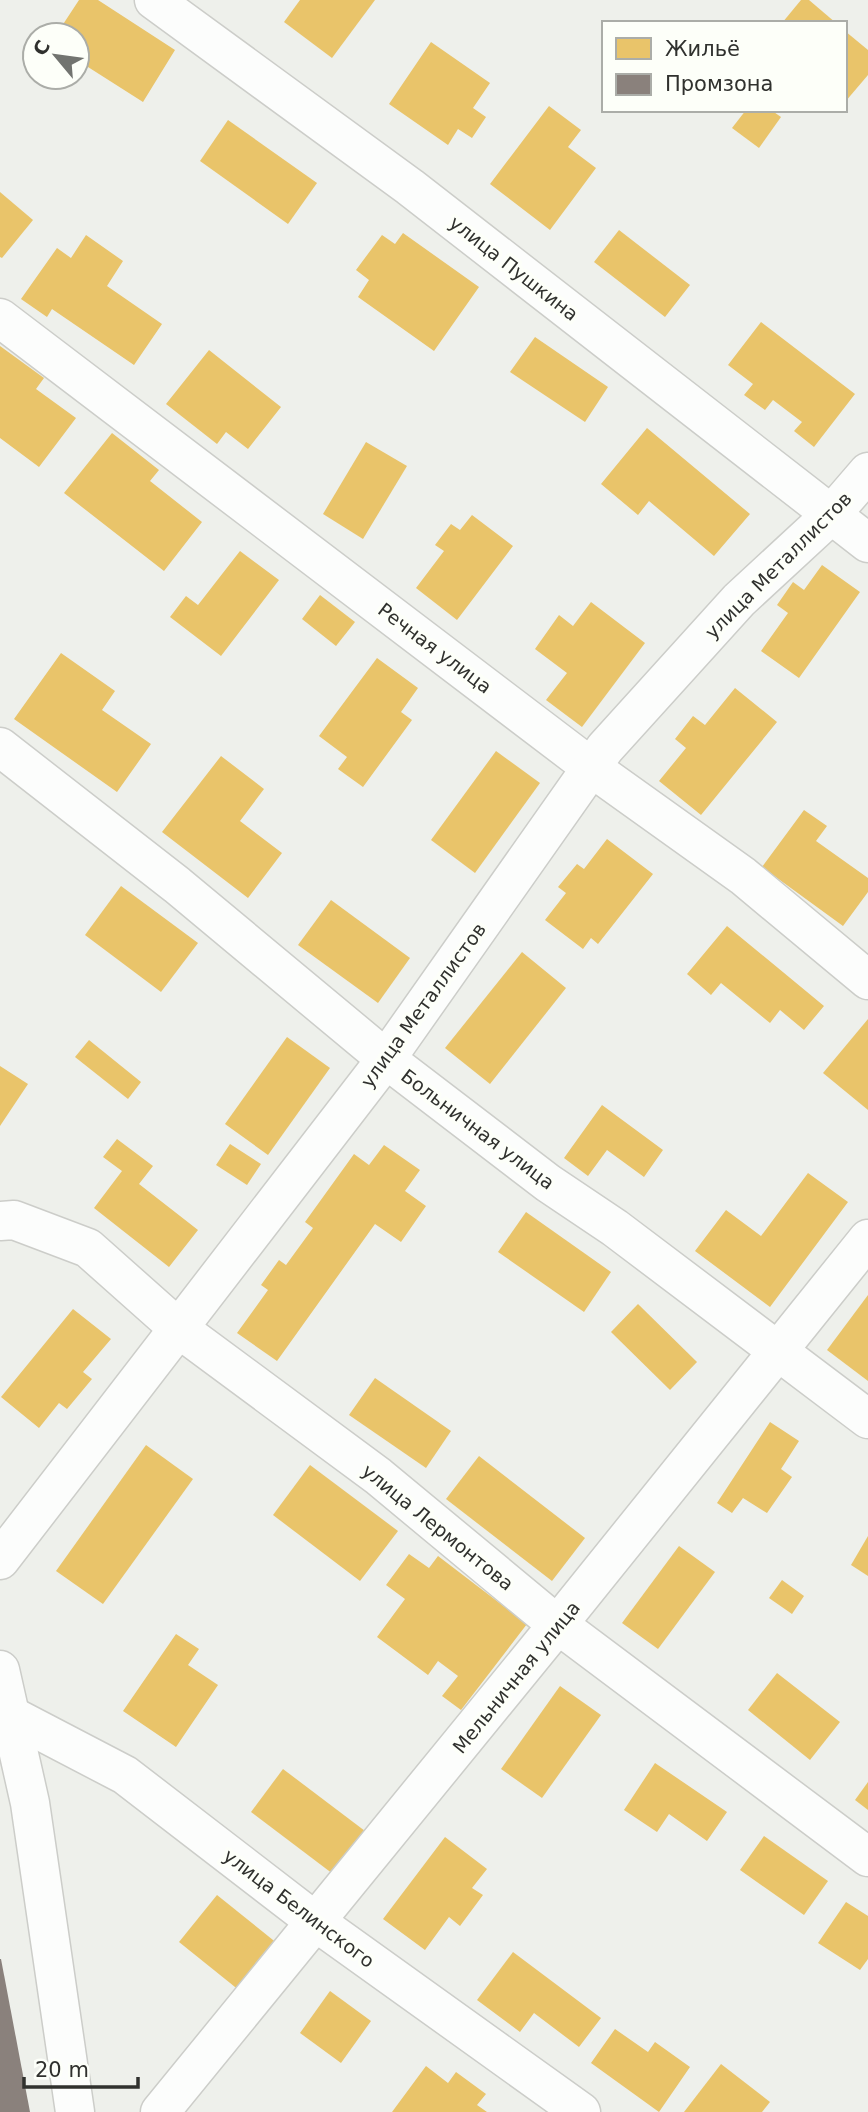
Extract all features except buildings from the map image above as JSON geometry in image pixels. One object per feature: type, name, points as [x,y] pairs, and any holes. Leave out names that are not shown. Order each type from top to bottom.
[{"type":"street","name":"улица Пушкина","points":[[154,0],[410,187],[868,543]]},
{"type":"street","name":"Речная улица","points":[[0,318],[592,768],[743,876],[868,980]]},
{"type":"street","name":"улица Металлистов","points":[[0,1560],[386,1059],[592,768],[740,600],[831,515],[868,471]]},
{"type":"street","name":"Больничная улица","points":[[0,747],[177,885],[386,1059],[548,1183],[615,1228],[868,1419]]},
{"type":"street","name":"улица Лермонтова","points":[[0,1221],[14,1220],[88,1248],[178,1328],[378,1476],[559,1623],[868,1857]]},
{"type":"street","name":"Мельничная улица","points":[[160,2112],[868,1239]]},
{"type":"street","points":[[0,1670],[30,1803],[75,2112]]},
{"type":"street","name":"улица Белинского","points":[[10,1715],[125,1775],[316,1922],[581,2112]]}]
